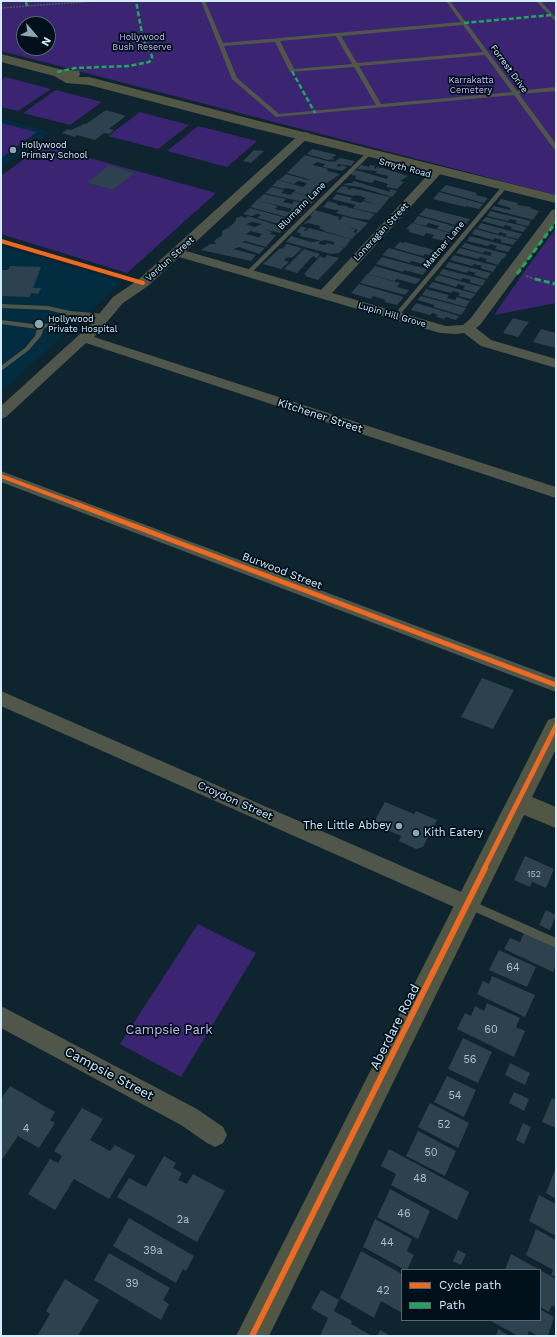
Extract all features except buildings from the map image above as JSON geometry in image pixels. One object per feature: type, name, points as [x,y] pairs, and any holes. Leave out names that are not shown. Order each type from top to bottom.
[{"type":"main road","name":"Smyth Road","points":[[1,58],[59,73],[71,80],[89,81],[254,124],[274,133],[302,138],[503,189],[556,199]]},
{"type":"main road","name":"Smyth Road","points":[[503,189],[556,208]]},
{"type":"main road","name":"Aberdare Road","points":[[252,1336],[556,726]]},
{"type":"main road","points":[[518,802],[556,818]]},
{"type":"street","name":"Verdun Street","points":[[2,413],[84,338],[118,300],[143,283],[302,138]]},
{"type":"street","name":"Loneragan Street","points":[[323,295],[437,172]]},
{"type":"street","points":[[556,213],[475,322],[467,328],[486,343],[556,364]]},
{"type":"street","name":"Lupin Hill Grove","points":[[177,252],[445,330],[467,328]]},
{"type":"street","name":"Kitchener Street","points":[[84,338],[556,493]]},
{"type":"street","name":"Burwood Street","points":[[1,476],[556,685]]},
{"type":"street","name":"Croydon Street","points":[[1,698],[468,904]]},
{"type":"street","name":"Campsie Street","points":[[1,1016],[189,1117],[216,1135]]},
{"type":"lane","points":[[203,1],[235,79],[278,116],[556,89]]},
{"type":"lane","name":"Forrest Drive","points":[[448,1],[556,148]]},
{"type":"lane","points":[[538,1],[553,15],[556,21]]},
{"type":"lane","points":[[221,45],[464,23]]},
{"type":"lane","points":[[337,34],[379,106]]},
{"type":"lane","points":[[276,40],[292,71],[486,53]]},
{"type":"lane","name":"Blumann Lane","points":[[248,273],[367,154]]},
{"type":"lane","name":"Mattner Lane","points":[[396,316],[503,189]]},
{"type":"lane","points":[[1,306],[48,308],[70,313],[105,316]]},
{"type":"lane","points":[[1,322],[41,327],[56,323],[70,313]]},
{"type":"lane","points":[[1,369],[27,349],[38,336],[41,327]]},
{"type":"lane","points":[[468,904],[556,943]]},
{"type":"path","points":[[1,8],[95,1]]},
{"type":"shaded area","name":"Hollywood Primary School","points":[[1,118],[51,132],[1,168]]},
{"type":"shaded area","name":"Hollywood Private Hospital","points":[[1,246],[122,282],[1,392]]},
{"type":"green space","name":"Karrakatta Cemetery","points":[[1,1],[556,1],[556,195],[20,56],[56,56],[56,16],[16,16],[16,55],[1,51]]},
{"type":"green space","points":[[5,77],[51,89],[18,111],[1,107],[1,80]]},
{"type":"green space","points":[[56,90],[102,102],[70,125],[23,113]]},
{"type":"green space","points":[[140,112],[189,125],[158,149],[108,136]]},
{"type":"green space","points":[[1,123],[37,132],[1,158]]},
{"type":"green space","points":[[198,126],[257,141],[227,167],[167,151]]},
{"type":"green space","points":[[43,145],[216,193],[127,273],[1,234],[1,176]],"holes":[[[109,166],[135,173],[113,190],[87,183]]]},
{"type":"green space","points":[[556,228],[556,303],[494,315],[521,276]]},
{"type":"green space","name":"Campsie Park","points":[[198,924],[256,953],[181,1077],[120,1044]]},
{"type":"marked path","points":[[26,1],[27,6]]},
{"type":"marked path","points":[[57,72],[75,68],[129,66],[149,62],[152,59],[152,56],[143,39],[136,1]]},
{"type":"marked path","points":[[464,23],[551,15]]},
{"type":"marked path","points":[[292,71],[315,113]]},
{"type":"marked path","points":[[517,274],[556,222]]},
{"type":"marked path","points":[[535,279],[556,284]]},
{"type":"cycle path","points":[[1,241],[143,283]]},
{"type":"cycle path","points":[[1,476],[556,685]]},
{"type":"cycle path","points":[[252,1336],[556,726]]},
{"type":"place","name":"Hollywood Primary School","points":[[13,150]]},
{"type":"place","name":"Hollywood Private Hospital","points":[[39,324]]},
{"type":"place","name":"The Little Abbey","points":[[399,826]]},
{"type":"place","name":"Kith Eatery","points":[[416,833]]},
{"type":"park label","name":"Hollywood Bush Reserve","points":[[142,42]]}]
